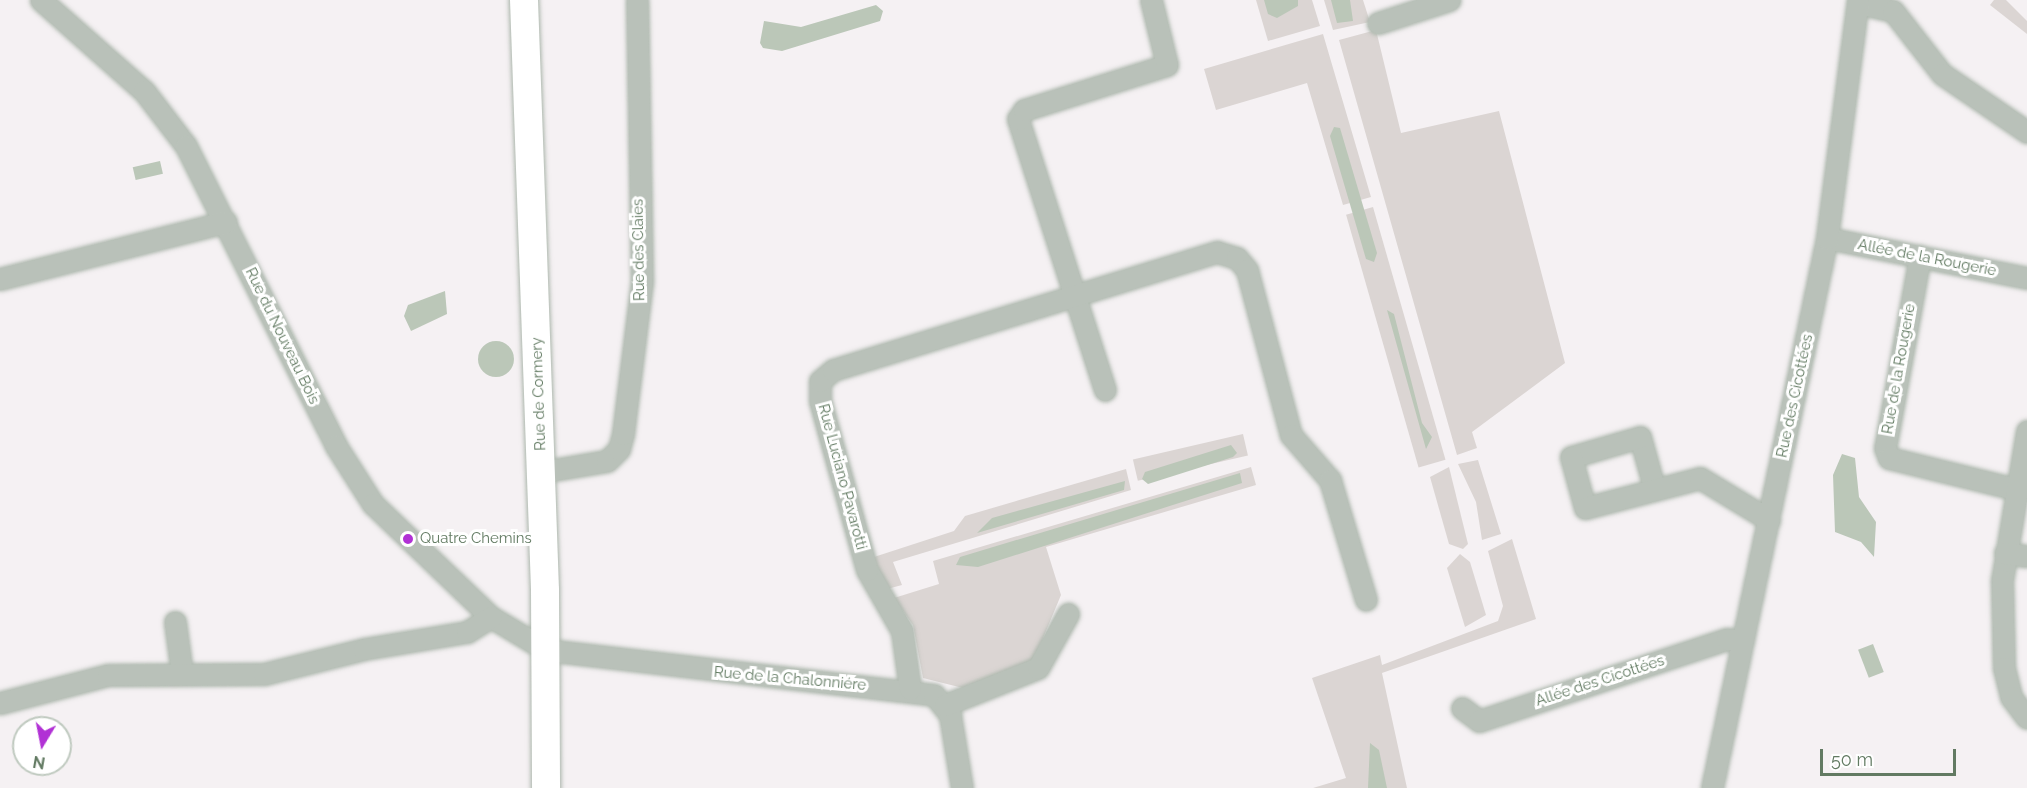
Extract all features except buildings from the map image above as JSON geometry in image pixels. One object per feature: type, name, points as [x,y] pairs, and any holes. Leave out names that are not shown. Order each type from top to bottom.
[{"type":"main road","name":"Rue de Cormery","points":[[524,0],[546,650],[546,788]]},
{"type":"street","name":"Rue du Nouveau Bois","points":[[40,0],[144,91],[186,146],[336,446],[373,504],[491,617],[546,650]]},
{"type":"street","name":"Rue des Claies","points":[[541,472],[607,461],[619,449],[623,434],[642,282],[637,0]]},
{"type":"street","points":[[1105,390],[1018,119],[1024,110],[1167,65],[1151,0]]},
{"type":"street","points":[[1378,23],[1449,0]]},
{"type":"street","points":[[1858,1],[1893,11],[1942,74],[2027,132]]},
{"type":"street","name":"Rue des Cicottées","points":[[1712,788],[1827,238],[1858,1]]},
{"type":"street","points":[[0,279],[226,222]]},
{"type":"street","name":"Allée de la Rougerie","points":[[1827,238],[2027,278]]},
{"type":"street","name":"Rue Luciano Pavarotti","points":[[910,689],[902,631],[867,570],[820,401],[820,381],[833,370],[1076,299],[1217,252],[1242,264],[1291,435],[1330,480],[1366,600]]},
{"type":"street","name":"Rue de la Rougerie","points":[[1920,256],[1885,448],[1889,458],[2015,489]]},
{"type":"street","points":[[2027,431],[2005,553],[2004,668],[2011,697],[2027,718]]},
{"type":"street","points":[[1654,488],[1700,478],[1769,520]]},
{"type":"street","points":[[2005,553],[2027,556]]},
{"type":"street","points":[[962,788],[945,705],[1038,668],[1068,614]]},
{"type":"street","points":[[0,703],[108,675],[264,674],[364,649],[467,632],[491,617]]},
{"type":"street","points":[[175,622],[182,673]]},
{"type":"street","name":"Allée des Cicottées","points":[[1462,708],[1479,721],[1727,639],[1742,641]]},
{"type":"street","name":"Rue de la Chalonniére","points":[[546,650],[744,677],[910,689],[934,695],[945,705]]},
{"type":"shaded area","points":[[1256,0],[1312,0],[1320,26],[1268,41]]},
{"type":"shaded area","points":[[1264,0],[1298,0],[1298,6],[1277,18],[1268,14]]},
{"type":"shaded area","points":[[1324,0],[1363,0],[1370,22],[1333,30]]},
{"type":"shaded area","points":[[1331,0],[1350,0],[1353,21],[1337,23]]},
{"type":"shaded area","points":[[1994,0],[2006,0],[2027,21],[2027,34],[1990,5]]},
{"type":"shaded area","points":[[876,5],[883,11],[880,21],[782,51],[763,48],[760,43],[764,21],[801,27]]},
{"type":"shaded area","points":[[1376,30],[1401,133],[1499,111],[1565,363],[1472,432],[1477,448],[1457,455],[1339,40]]},
{"type":"shaded area","points":[[1323,34],[1371,197],[1343,205],[1307,83],[1216,110],[1204,69]]},
{"type":"shaded area","points":[[1334,127],[1340,128],[1377,253],[1374,262],[1366,259],[1330,136]]},
{"type":"shaded area","points":[[160,161],[163,174],[136,180],[133,167]]},
{"type":"shaded area","points":[[1373,207],[1445,460],[1419,468],[1346,215]]},
{"type":"shaded area","points":[[445,291],[447,314],[411,331],[404,316],[408,305]]},
{"type":"shaded area","points":[[1387,310],[1394,314],[1422,423],[1432,437],[1426,449]]},
{"type":"shaded area","points":[[496,341],[508,347],[514,359],[508,371],[496,377],[484,371],[478,359],[484,347]]},
{"type":"shaded area","points":[[1243,434],[1248,455],[1138,481],[1133,459]]},
{"type":"shaded area","points":[[1231,445],[1237,453],[1233,457],[1148,484],[1142,479],[1145,472]]},
{"type":"shaded area","points":[[1842,454],[1855,458],[1859,497],[1876,522],[1874,557],[1861,542],[1835,532],[1833,475]]},
{"type":"shaded area","points":[[1478,460],[1501,534],[1482,540],[1476,502],[1458,464]]},
{"type":"shaded area","points":[[1251,467],[1256,485],[1046,547],[1061,595],[1033,662],[963,688],[923,678],[913,625],[894,598],[939,584],[933,561]]},
{"type":"shaded area","points":[[1449,467],[1468,544],[1463,549],[1449,544],[1430,477]]},
{"type":"shaded area","points":[[1126,469],[1131,490],[893,562],[902,585],[887,589],[880,574],[874,557],[954,531],[965,516]]},
{"type":"shaded area","points":[[1240,473],[1242,483],[978,567],[956,565],[960,557]]},
{"type":"shaded area","points":[[1125,481],[1124,490],[977,533],[992,518]]},
{"type":"shaded area","points":[[1512,539],[1536,619],[1382,673],[1407,788],[1313,788],[1346,778],[1312,678],[1380,655],[1382,665],[1498,621],[1503,606],[1488,551]]},
{"type":"shaded area","points":[[1460,554],[1470,562],[1486,615],[1465,627],[1447,568]]},
{"type":"shaded area","points":[[1873,644],[1884,672],[1869,678],[1858,650]]},
{"type":"shaded area","points":[[1370,743],[1379,750],[1387,788],[1368,788]]},
{"type":"place","name":"Quatre Chemins","points":[[408,539]]}]
